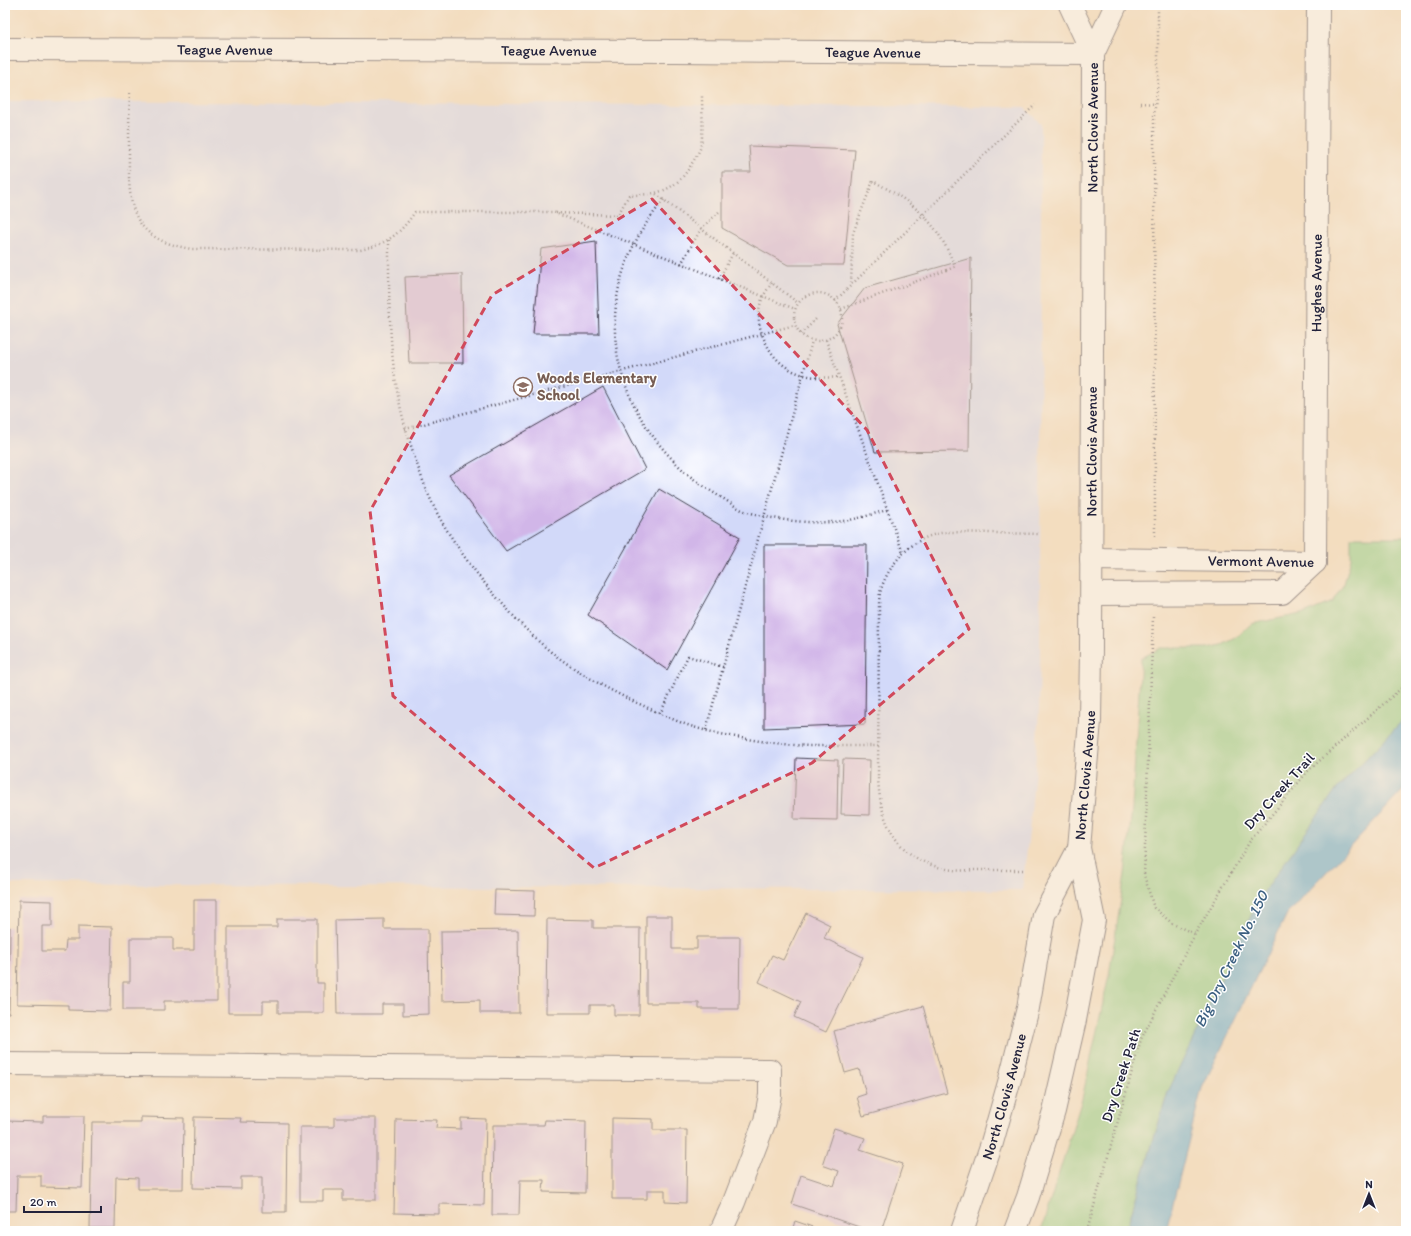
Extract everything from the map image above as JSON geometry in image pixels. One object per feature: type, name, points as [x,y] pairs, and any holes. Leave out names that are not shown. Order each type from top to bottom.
[{"type":"street","name":"North Clovis Avenue","points":[[1070,5],[1093,54]]},
{"type":"street","name":"North Clovis Avenue","points":[[1016,1231],[1054,1111],[1075,1020],[1094,920],[1079,848],[1090,721],[1092,594],[1093,54],[1116,5]]},
{"type":"street","name":"Hughes Avenue","points":[[1315,562],[1318,5]]},
{"type":"street","name":"Teague Avenue","points":[[5,49],[1093,54]]},
{"type":"street","name":"Vermont Avenue","points":[[1091,560],[1315,562]]},
{"type":"street","name":"Vermont Avenue","points":[[1092,594],[1282,593],[1315,562]]},
{"type":"street","name":"North Clovis Avenue","points":[[962,1231],[991,1146],[1010,1079],[1028,1008],[1044,915],[1079,848]]},
{"type":"street","points":[[5,1064],[770,1070],[770,1095],[765,1121],[734,1202],[721,1231]]},
{"type":"path","points":[[1155,560],[1154,116],[1158,82],[1158,5]]},
{"type":"path","points":[[130,93],[129,186],[131,201],[136,216],[142,226],[152,236],[165,243],[192,249],[360,250],[373,248],[389,240],[404,227],[415,212],[553,212],[618,215],[629,195],[656,194],[670,188],[687,172],[700,149],[702,96]]},
{"type":"path","points":[[1140,103],[1156,104]]},
{"type":"path","points":[[835,301],[1035,105]]},
{"type":"path","points":[[841,309],[955,267],[944,241],[934,226],[924,215],[909,202],[874,181],[853,233],[851,286]]},
{"type":"path","points":[[656,194],[798,303]]},
{"type":"path","points":[[664,200],[654,212],[634,245],[621,277],[615,309],[616,344],[621,371],[634,409],[644,425],[678,466],[694,480],[741,510],[786,520],[841,521],[887,510]]},
{"type":"path","points":[[681,264],[701,229],[720,211]]},
{"type":"path","points":[[553,212],[795,309]]},
{"type":"path","points":[[389,240],[391,336],[396,382],[405,429],[425,485],[444,526],[492,592],[522,626],[557,657],[589,678],[660,714],[706,730],[766,742],[807,746],[878,746]]},
{"type":"path","points":[[719,279],[733,253]]},
{"type":"path","points":[[772,283],[763,296],[759,310],[759,323],[770,353],[776,361],[787,368],[802,374],[827,378],[839,377]]},
{"type":"path","points":[[818,293],[826,294],[835,301],[841,309],[842,317],[838,331],[826,340],[818,342],[812,341],[804,337],[795,325],[795,309],[804,297],[818,293]]},
{"type":"path","points":[[801,334],[818,318]]},
{"type":"path","points":[[405,429],[795,325]]},
{"type":"path","points":[[826,340],[903,553]]},
{"type":"path","points":[[706,730],[812,341]]},
{"type":"path","points":[[1023,870],[954,870],[937,867],[920,860],[908,852],[896,840],[887,826],[878,793],[879,612],[880,593],[885,579],[903,553],[919,540],[933,534],[948,532],[1040,534]]},
{"type":"path","points":[[1154,594],[1144,875],[1154,908],[1172,924],[1195,934]]},
{"type":"path","points":[[660,714],[688,656],[723,667]]},
{"type":"path","name":"Dry Creek Trail","points":[[1195,934],[1250,841],[1308,772],[1406,684]]},
{"type":"path","name":"Dry Creek Path","points":[[1087,1231],[1141,1039],[1195,934]]},
{"type":"highlighted area","points":[[652,199],[867,430],[969,629],[812,763],[594,868],[393,696],[370,511],[492,295]]},
{"type":"shaded area","name":"Woods Elementary School","points":[[5,101],[1024,107],[1041,124],[1040,650],[1039,709],[1035,769],[1022,890],[5,884]]},
{"type":"green space","points":[[1351,537],[1406,537],[1406,717],[1335,791],[1168,1092],[1126,1231],[1041,1231],[1082,1099],[1109,975],[1125,874],[1132,808],[1141,658],[1161,648],[1207,648],[1222,645],[1236,638],[1251,624],[1306,613],[1332,602],[1344,584],[1351,558]]},
{"type":"water","name":"Big Dry Creek No. 150","points":[[1406,717],[1406,787],[1287,914],[1202,1088],[1166,1231],[1126,1231],[1168,1092],[1259,899],[1335,791]]},
{"type":"building","points":[[749,146],[855,150],[844,265],[788,265],[722,228],[722,172],[751,172]]},
{"type":"building","points":[[596,241],[599,334],[533,334],[541,249]]},
{"type":"building","points":[[971,258],[969,451],[875,452],[837,324],[865,288]]},
{"type":"building","points":[[462,274],[463,363],[409,363],[405,277]]},
{"type":"building","points":[[603,387],[645,469],[506,551],[449,475]]},
{"type":"building","points":[[659,489],[740,537],[667,670],[588,615]]},
{"type":"building","points":[[764,545],[867,545],[865,724],[764,728]]},
{"type":"building","points":[[796,758],[838,760],[837,820],[794,819]]},
{"type":"building","points":[[843,759],[870,760],[869,815],[841,814]]},
{"type":"building","points":[[495,890],[535,891],[534,916],[494,915]]},
{"type":"building","points":[[19,900],[52,901],[52,926],[42,926],[42,951],[65,951],[66,940],[78,940],[78,926],[112,927],[110,1011],[68,1010],[68,1005],[17,1004]]},
{"type":"building","points":[[194,900],[217,900],[217,1001],[164,1001],[164,1010],[123,1010],[123,982],[130,982],[130,938],[173,938],[173,950],[194,950]]},
{"type":"building","points":[[806,913],[830,925],[824,938],[863,957],[826,1032],[794,1017],[801,1002],[759,982],[772,955],[783,960]]},
{"type":"building","points":[[646,916],[672,916],[672,949],[697,949],[697,937],[740,937],[739,1009],[699,1009],[699,1003],[646,1003]]},
{"type":"building","points":[[277,919],[317,919],[317,983],[324,983],[324,1013],[278,1013],[278,1001],[263,1001],[263,1013],[228,1013],[228,927],[277,927]]},
{"type":"building","points":[[384,919],[384,929],[428,929],[429,1014],[403,1015],[403,1004],[382,1004],[382,1014],[337,1014],[335,920]]},
{"type":"building","points":[[547,919],[593,920],[593,928],[640,928],[639,1015],[614,1015],[614,1005],[590,1005],[590,1013],[546,1013]]},
{"type":"building","points":[[5,927],[10,927],[9,1013],[5,1013]]},
{"type":"building","points":[[518,930],[519,1013],[480,1013],[480,1000],[442,1001],[441,931]]},
{"type":"building","points":[[923,1006],[947,1093],[863,1116],[857,1097],[866,1094],[859,1069],[845,1073],[834,1031]]},
{"type":"building","points":[[43,1116],[84,1116],[82,1188],[41,1187],[41,1176],[17,1176],[16,1211],[5,1211],[5,1121],[43,1122]]},
{"type":"building","points":[[141,1117],[184,1118],[183,1189],[138,1189],[138,1178],[116,1177],[115,1228],[90,1228],[92,1122],[141,1122]]},
{"type":"building","points":[[194,1117],[241,1118],[240,1122],[287,1123],[286,1212],[262,1212],[262,1177],[241,1177],[241,1189],[193,1188]]},
{"type":"building","points":[[334,1118],[376,1118],[376,1200],[343,1200],[343,1190],[323,1190],[323,1201],[300,1201],[300,1127],[334,1127]]},
{"type":"building","points":[[461,1118],[486,1119],[484,1205],[439,1204],[439,1214],[394,1213],[396,1119],[437,1120],[436,1128],[461,1129]]},
{"type":"building","points":[[612,1118],[653,1119],[653,1130],[687,1130],[686,1203],[665,1202],[665,1190],[647,1190],[647,1199],[612,1199]]},
{"type":"building","points":[[545,1120],[586,1121],[585,1193],[543,1192],[544,1180],[520,1180],[519,1215],[492,1215],[493,1125],[544,1125]]},
{"type":"building","points":[[834,1128],[865,1138],[860,1150],[903,1164],[881,1231],[871,1231],[792,1204],[801,1175],[834,1186],[839,1171],[822,1165]]},
{"type":"building","points":[[795,1221],[824,1231],[792,1231]]},
{"type":"place","name":"Woods Elementary School","points":[[523,387]]}]
